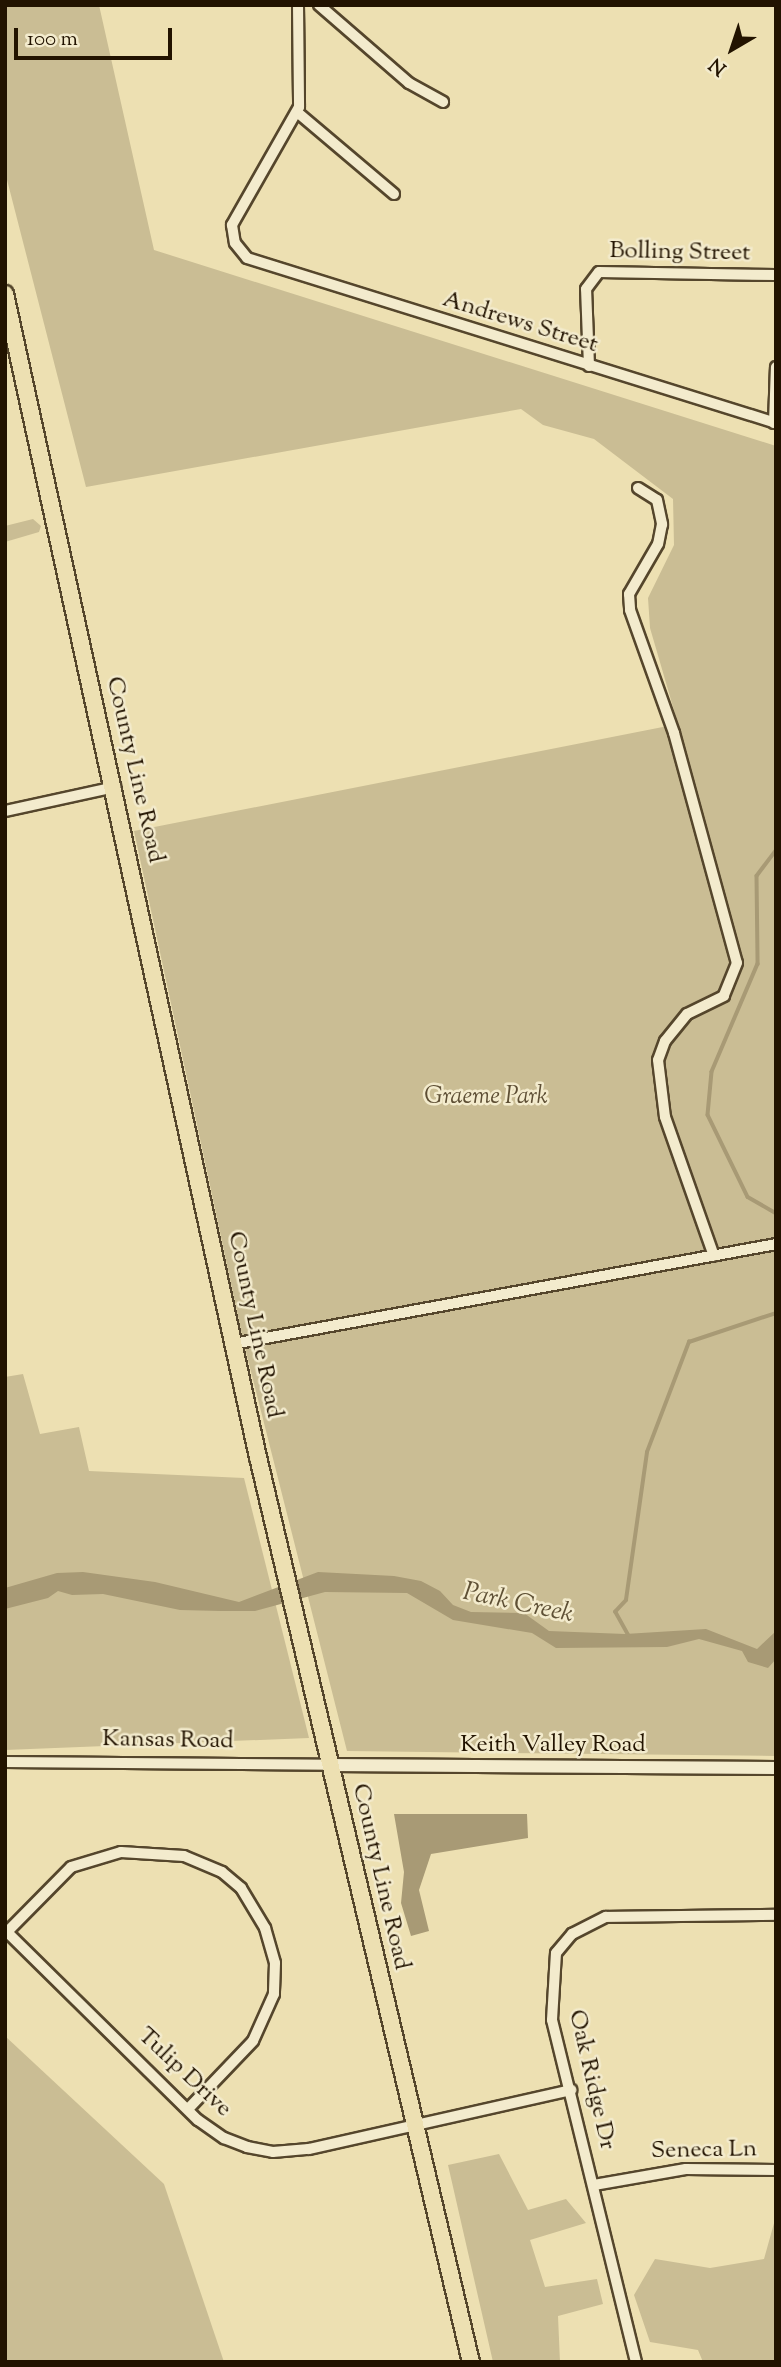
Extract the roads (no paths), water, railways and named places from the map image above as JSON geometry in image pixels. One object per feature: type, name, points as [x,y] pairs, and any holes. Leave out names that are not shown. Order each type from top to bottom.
[{"type":"main road","name":"County Line Road","points":[[5,294],[115,787],[286,1581],[471,2362]]},
{"type":"street","points":[[298,5],[297,112],[394,194]]},
{"type":"street","points":[[319,5],[409,83],[443,102]]},
{"type":"street","name":"Andrews Street","points":[[297,112],[234,217],[235,243],[253,261],[775,423]]},
{"type":"street","name":"Bolling Street","points":[[589,366],[586,289],[598,272],[776,275]]},
{"type":"street","points":[[775,423],[776,367]]},
{"type":"street","points":[[638,488],[657,500],[662,524],[658,544],[629,594],[630,610],[674,733],[737,963],[724,996],[687,1014],[665,1041],[658,1060],[665,1117],[714,1256]]},
{"type":"street","points":[[5,811],[115,787]]},
{"type":"street","points":[[233,1344],[776,1244]]},
{"type":"street","name":"Kansas Road","points":[[5,1762],[330,1765]]},
{"type":"street","name":"Keith Valley Road","points":[[330,1765],[776,1768]]},
{"type":"street","points":[[6,1931],[71,1867],[121,1853],[184,1856],[222,1872],[241,1888],[256,1907],[272,1951],[271,2007],[253,2041],[188,2109]]},
{"type":"street","name":"Oak Ridge Dr","points":[[636,2362],[550,1996],[556,1953],[572,1934],[606,1917],[776,1915]]},
{"type":"street","name":"Tulip Drive","points":[[6,1931],[188,2109],[224,2138],[273,2152],[309,2149],[571,2090]]},
{"type":"street","name":"Seneca Ln","points":[[594,2185],[686,2169],[776,2170]]},
{"type":"waterway","points":[[776,851],[757,876],[758,964],[712,1072],[708,1115],[748,1197],[776,1213]]},
{"type":"waterway","points":[[628,1635],[615,1612],[626,1600],[647,1452],[689,1342],[776,1313]]},
{"type":"park label","name":"Graeme Park","points":[[486,1098]]},
{"type":"water label","name":"Park Creek","points":[[518,1604]]}]
